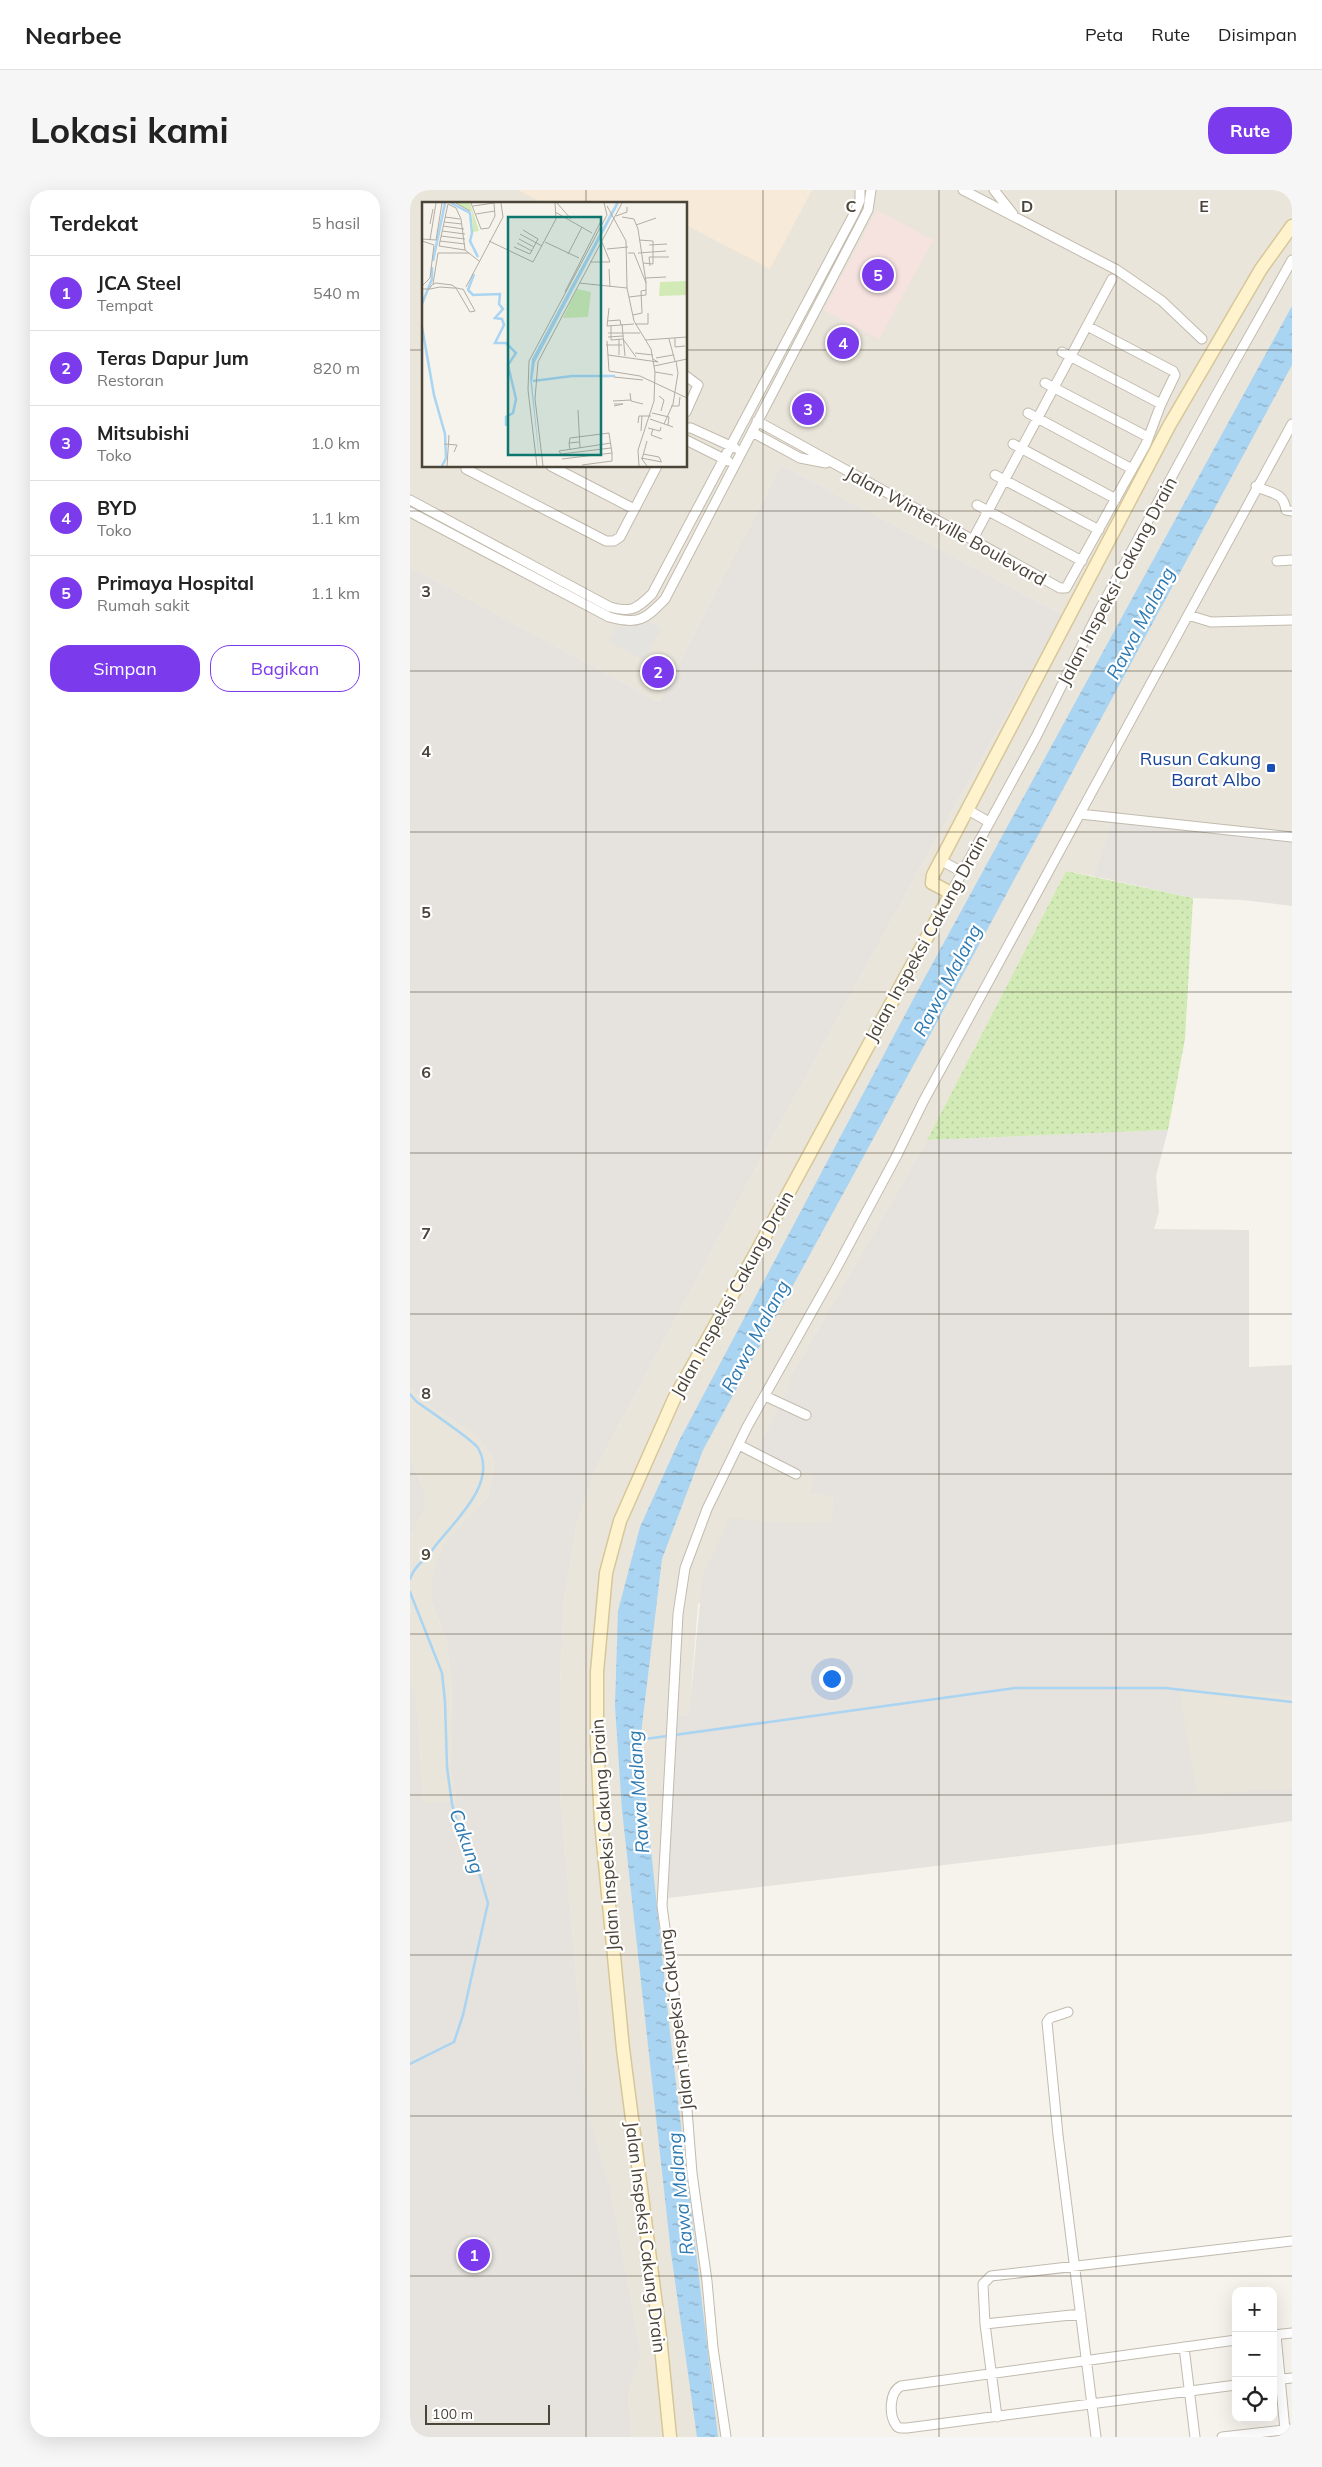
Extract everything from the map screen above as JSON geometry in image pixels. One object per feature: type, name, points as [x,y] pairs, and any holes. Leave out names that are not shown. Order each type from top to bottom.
[{"type":"street","points":[[410,500],[610,607],[623,611],[633,610],[652,594],[725,459],[854,214],[860,200],[860,190]]},
{"type":"street","points":[[962,190],[1117,270],[1162,301],[1202,339]]},
{"type":"street","points":[[994,190],[1015,217]]},
{"type":"street","points":[[410,512],[609,618],[624,622],[638,621],[650,614],[665,599],[868,210],[874,192]]},
{"type":"street","points":[[951,893],[931,882],[1169,426],[1257,276],[1292,226]]},
{"type":"street","name":"Jalan Inspeksi Cakung Drain","points":[[670,2437],[660,2336],[624,2057],[601,1822],[597,1743],[597,1672],[606,1573],[620,1521],[674,1399],[757,1252],[884,1013],[951,893],[1222,382],[1292,260]]},
{"type":"street","points":[[973,539],[1004,480],[1017,446],[1037,418],[1050,385],[1066,354],[1087,326],[1112,279]]},
{"type":"street","points":[[978,505],[1082,561],[1132,469],[1176,375],[1173,370],[1087,326]]},
{"type":"street","points":[[1066,354],[1161,404]]},
{"type":"street","points":[[688,377],[698,385],[697,392],[688,408]]},
{"type":"street","points":[[1050,385],[1148,437]]},
{"type":"street","points":[[1028,413],[1132,469]]},
{"type":"street","points":[[757,422],[805,446],[832,464]]},
{"type":"street","points":[[796,1474],[739,1445],[837,1267],[923,1102],[1188,615],[1256,486],[1292,424]]},
{"type":"street","points":[[688,428],[742,452]]},
{"type":"street","points":[[752,432],[800,458],[832,464]]},
{"type":"street","points":[[688,441],[735,464]]},
{"type":"street","points":[[1017,446],[1116,500]]},
{"type":"street","name":"Jalan Winterville Boulevard","points":[[832,464],[1060,588],[1066,588],[1070,585],[1082,561]]},
{"type":"street","points":[[555,468],[634,510]]},
{"type":"street","points":[[466,469],[479,470],[606,541],[614,541],[620,537],[653,468]]},
{"type":"street","points":[[995,475],[1099,530]]},
{"type":"street","points":[[1256,486],[1270,494],[1280,496],[1285,500],[1286,510],[1292,511]]},
{"type":"street","points":[[424,519],[429,510]]},
{"type":"street","points":[[1277,562],[1292,560]]},
{"type":"street","points":[[1188,615],[1212,622],[1292,620]]},
{"type":"street","points":[[968,810],[989,822]]},
{"type":"street","points":[[1080,814],[1292,836]]},
{"type":"street","points":[[942,861],[962,872]]},
{"type":"street","points":[[765,1396],[806,1415]]},
{"type":"street","name":"Jalan Inspeksi Cakung","points":[[726,2437],[713,2348],[707,2281],[692,2173],[682,2059],[662,1906],[676,1635],[685,1568],[700,1525],[739,1445]]},
{"type":"street","points":[[1068,2012],[1050,2018],[1047,2022],[1058,2135],[1096,2437]]},
{"type":"street","points":[[997,2417],[983,2284],[992,2276],[1292,2241]]},
{"type":"street","points":[[986,2324],[1081,2314]]},
{"type":"street","points":[[1277,2335],[1292,2333]]},
{"type":"street","points":[[1232,2341],[901,2386],[893,2391],[891,2399],[895,2424],[899,2428],[1232,2386]]},
{"type":"street","points":[[1184,2347],[1195,2437]]},
{"type":"street","points":[[1222,2437],[1289,2430],[1277,2380],[1292,2378]]},
{"type":"shaded area","points":[[410,190],[1292,190],[1292,842],[1113,818],[1093,876],[1066,871],[927,1140],[788,1381],[828,1386],[828,1445],[809,1494],[833,1495],[831,1526],[698,1604],[690,1703],[688,1714],[678,1715],[664,1894],[729,2437],[631,2437],[629,2390],[641,2354],[611,2191],[588,2111],[560,1791],[560,1686],[564,1602],[576,1527],[594,1472],[757,1166],[931,848],[1063,615],[781,465],[659,702],[410,567]]},
{"type":"shaded area","points":[[518,190],[812,190],[770,269],[688,226],[688,202],[540,202]]},
{"type":"shaded area","points":[[877,210],[933,240],[879,339],[824,310]]},
{"type":"shaded area","points":[[781,465],[1063,615],[931,848],[757,1166],[594,1472],[576,1527],[564,1602],[560,1686],[560,1791],[588,2111],[611,2191],[641,2354],[629,2390],[631,2437],[410,2437],[410,1679],[417,1698],[423,1803],[458,1801],[450,1768],[452,1683],[446,1638],[431,1601],[433,1573],[446,1540],[488,1497],[495,1461],[476,1435],[426,1404],[410,1388],[410,567],[659,702]]},
{"type":"shaded area","points":[[649,622],[662,628],[644,660],[608,641],[616,626],[626,628]]},
{"type":"shaded area","points":[[1113,818],[1292,842],[1292,906],[1242,900],[1193,898],[1093,876]]},
{"type":"shaded area","points":[[1168,1130],[1156,1176],[1159,1212],[1154,1229],[1249,1230],[1249,1367],[1292,1365],[1292,1696],[1222,1690],[1181,1691],[1182,1709],[1197,1794],[1292,1789],[1292,1821],[1204,1834],[668,1898],[669,1893],[664,1894],[677,1715],[688,1714],[703,1574],[730,1518],[782,1523],[831,1523],[833,1496],[809,1494],[815,1476],[756,1453],[792,1382],[788,1381],[927,1140]]},
{"type":"shaded area","points":[[410,1388],[426,1404],[476,1435],[495,1461],[488,1497],[446,1540],[431,1601],[446,1638],[452,1683],[450,1768],[459,1801],[423,1804],[417,1699],[410,1679],[410,1536],[426,1507],[424,1491],[410,1457]]},
{"type":"shaded area","points":[[410,1457],[424,1491],[426,1507],[410,1536]]},
{"type":"shaded area","points":[[1292,1603],[1292,1791],[1192,1798],[1142,1724],[1212,1650]]},
{"type":"green space","points":[[1066,871],[1193,898],[1185,1039],[1168,1130],[927,1140]]},
{"type":"water","name":"Rawa Malang","points":[[1292,306],[1292,365],[960,980],[703,1450],[662,1559],[640,1742],[670,2033],[718,2437],[697,2437],[671,2253],[622,1810],[615,1706],[618,1611],[640,1527],[679,1441],[924,979]]},
{"type":"waterway","name":"Cakung","points":[[410,1394],[417,1402],[475,1444],[483,1462],[478,1489],[470,1502],[417,1567],[410,1579]]},
{"type":"waterway","name":"Cakung","points":[[410,1592],[442,1673],[447,1767],[452,1804],[463,1841],[479,1872],[488,1903],[463,2015],[454,2042],[410,2064]]},
{"type":"waterway","name":"Rawa Malang","points":[[638,1740],[1015,1688],[1165,1688],[1292,1702]]},
{"type":"place","name":"Primaya Hospital","points":[[878,275]]},
{"type":"place","name":"BYD","points":[[843,343]]},
{"type":"place","name":"Mitsubishi","points":[[808,409]]},
{"type":"place","name":"Teras Dapur Jum","points":[[658,672]]},
{"type":"place","name":"Rusun Cakung Barat Albo","points":[[1271,768]]},
{"type":"place","name":"JCA Steel","points":[[474,2255]]}]
